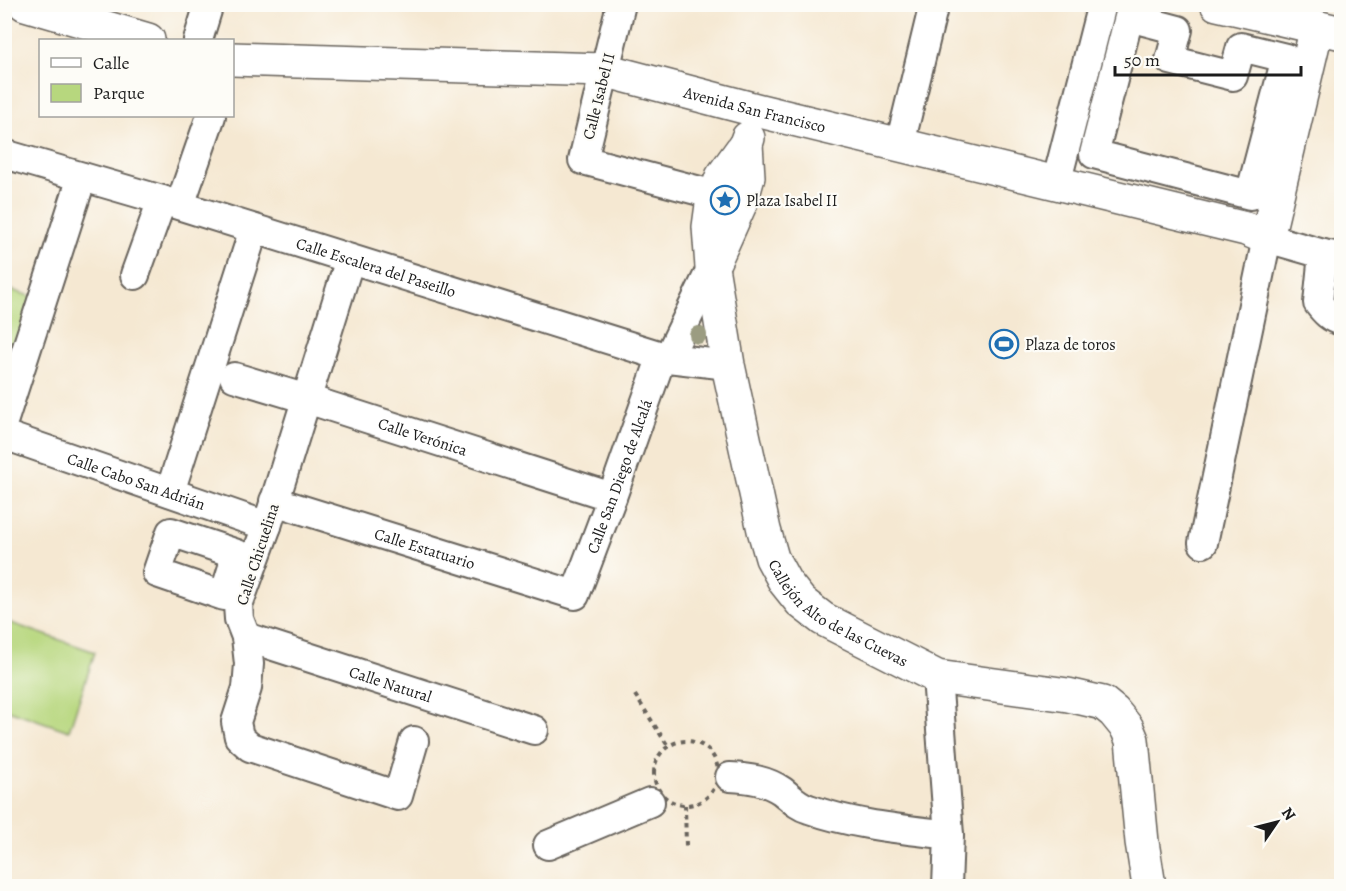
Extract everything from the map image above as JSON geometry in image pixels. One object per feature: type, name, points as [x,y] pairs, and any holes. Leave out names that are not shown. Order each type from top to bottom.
[{"type":"street","points":[[25,4],[145,39]]},
{"type":"street","points":[[198,39],[209,4]]},
{"type":"street","name":"Calle Isabel II","points":[[621,4],[582,160],[715,195]]},
{"type":"street","points":[[900,144],[934,4]]},
{"type":"street","points":[[1056,184],[1102,4]]},
{"type":"street","points":[[1203,543],[1267,237],[1329,30],[1262,10],[1217,4]]},
{"type":"street","points":[[1129,17],[1178,30],[1170,60],[1223,74],[1233,76],[1241,47],[1286,58],[1250,195],[1094,154],[1129,17]]},
{"type":"street","name":"Avenida San Francisco","points":[[234,59],[604,70],[756,110],[1246,229],[1267,237]]},
{"type":"street","points":[[712,267],[709,227],[712,205],[722,177],[746,144],[756,110]]},
{"type":"street","points":[[135,275],[211,117]]},
{"type":"street","points":[[728,365],[665,357],[712,267],[741,202],[748,177],[746,144]]},
{"type":"street","name":"Calle Escalera del Paseillo","points":[[4,154],[171,203],[665,357]]},
{"type":"street","points":[[4,419],[82,177]]},
{"type":"street","points":[[170,492],[254,229]]},
{"type":"street","points":[[1267,237],[1332,256],[1318,303],[1325,312],[1341,321]]},
{"type":"street","name":"Calle Chicuelina","points":[[350,259],[307,399],[238,605],[238,619],[246,637],[249,664],[247,688],[236,722],[239,737],[250,747],[398,796],[414,741]]},
{"type":"street","name":"Callejón Alto de las Cuevas","points":[[712,267],[728,365],[764,530],[772,558],[784,582],[801,602],[823,619],[937,677],[1068,695],[1103,703],[1114,712],[1127,728],[1132,740],[1142,842],[1149,886]]},
{"type":"street","name":"Calle San Diego de Alcalá","points":[[574,596],[665,357]]},
{"type":"street","name":"Calle Verónica","points":[[234,377],[612,497]]},
{"type":"street","name":"Calle Cabo San Adrián","points":[[4,435],[170,492],[270,513]]},
{"type":"street","name":"Calle Estatuario","points":[[270,513],[574,596]]},
{"type":"street","name":"Calle Natural","points":[[246,637],[534,730]]},
{"type":"street","points":[[937,677],[949,835],[947,886]]},
{"type":"street","points":[[730,777],[759,780],[771,784],[807,809],[853,821],[949,835]]},
{"type":"street","points":[[548,845],[650,802]]},
{"type":"path","points":[[635,695],[668,746]]},
{"type":"path","points":[[689,741],[708,749],[718,767],[718,778],[710,795],[703,801],[685,805],[676,804],[661,794],[654,774],[656,763],[668,746],[689,741]]},
{"type":"path","points":[[685,805],[686,846]]},
{"type":"green space","points":[[5,288],[33,297],[5,399]]},
{"type":"green space","points":[[5,621],[95,652],[69,731],[5,709]]},
{"type":"place","name":"Plaza Isabel II","points":[[725,200]]},
{"type":"place","name":"Plaza de toros","points":[[1004,344]]}]
